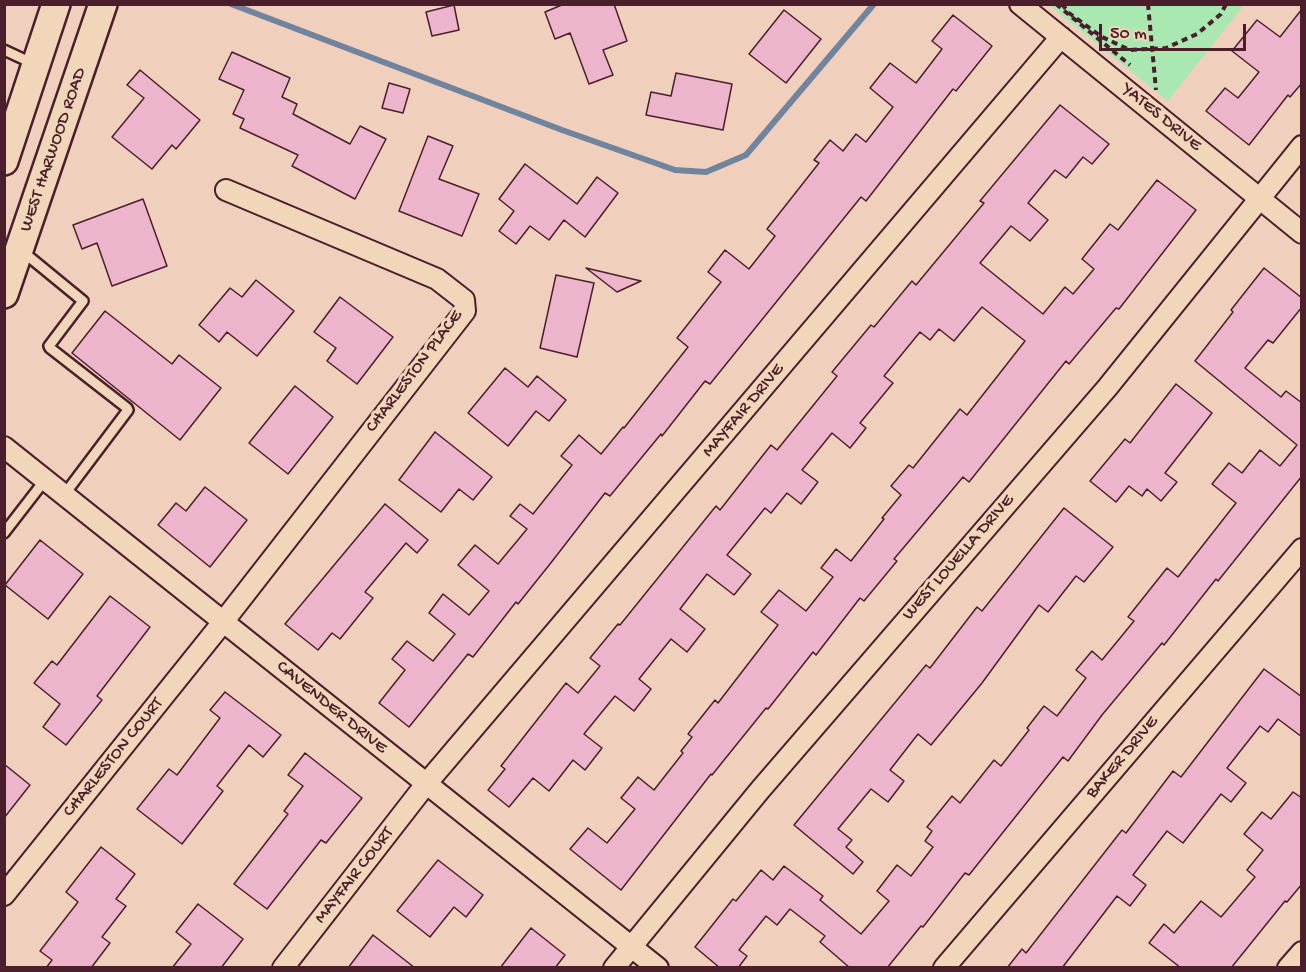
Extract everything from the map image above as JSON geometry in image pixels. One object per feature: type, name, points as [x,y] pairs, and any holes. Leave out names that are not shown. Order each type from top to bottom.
[{"type":"main road","points":[[4,161],[56,4]]},
{"type":"main road","name":"WEST HARWOOD ROAD","points":[[4,294],[103,4]]},
{"type":"street","name":"YATES DRIVE","points":[[1020,4],[1302,233]]},
{"type":"street","name":"MAYFAIR DRIVE","points":[[426,784],[1061,37]]},
{"type":"street","name":"WEST LOUELLA DRIVE","points":[[614,968],[767,781],[1107,388],[1302,146]]},
{"type":"street","name":"CHARLESTON PLACE","points":[[223,622],[465,311],[464,300],[437,279],[226,190]]},
{"type":"street","name":"CAVENDER DRIVE","points":[[4,447],[658,968]]},
{"type":"street","name":"BAKER DRIVE","points":[[944,968],[1302,549]]},
{"type":"street","name":"CHARLESTON COURT","points":[[4,895],[223,622]]},
{"type":"street","name":"MAYFAIR COURT","points":[[283,968],[426,784]]},
{"type":"street","points":[[1288,968],[1302,952]]},
{"type":"lane","points":[[4,50],[36,65]]},
{"type":"lane","points":[[20,250],[83,301],[49,346],[50,348],[128,411],[64,495]]},
{"type":"lane","points":[[4,533],[45,480]]},
{"type":"path","points":[[1056,4],[1138,72]]},
{"type":"path","points":[[1062,4],[1069,13],[1102,37],[1130,51],[1167,48],[1197,34],[1221,14],[1226,4]]},
{"type":"path","points":[[1148,4],[1160,117]]},
{"type":"path","points":[[1146,79],[1161,91]]},
{"type":"green space","points":[[1049,5],[1244,5],[1168,101]]},
{"type":"building","points":[[564,4],[614,4],[627,41],[603,50],[613,75],[589,84],[570,33],[555,39],[545,12]]},
{"type":"building","points":[[454,5],[459,30],[432,36],[426,12]]},
{"type":"building","points":[[1302,9],[1302,83],[1290,97],[1288,95],[1249,145],[1206,111],[1225,88],[1238,98],[1259,72],[1232,51],[1257,20],[1280,37]]},
{"type":"building","points":[[784,10],[821,39],[786,83],[749,54]]},
{"type":"building","points":[[953,15],[992,46],[956,91],[953,89],[866,201],[861,197],[710,384],[705,381],[662,436],[661,434],[610,496],[605,493],[518,604],[516,602],[473,657],[468,654],[409,727],[379,703],[405,670],[392,659],[407,641],[433,661],[455,634],[429,613],[443,594],[469,615],[489,591],[458,565],[475,545],[498,564],[527,529],[510,516],[520,504],[533,514],[572,465],[561,456],[579,435],[601,454],[688,347],[677,338],[721,282],[708,272],[725,250],[749,269],[775,236],[767,229],[819,163],[814,160],[830,140],[843,151],[856,134],[866,142],[893,107],[870,88],[890,63],[916,83],[942,49],[932,41]]},
{"type":"building","points":[[232,52],[290,78],[282,97],[297,104],[293,114],[350,144],[360,126],[386,139],[355,199],[292,166],[298,155],[240,128],[244,119],[233,114],[244,90],[219,79]]},
{"type":"building","points":[[140,70],[200,120],[176,149],[172,145],[152,169],[112,137],[144,98],[127,85]]},
{"type":"building","points":[[676,73],[732,84],[723,130],[646,115],[651,92],[671,96]]},
{"type":"building","points":[[389,83],[410,89],[403,113],[382,108]]},
{"type":"building","points":[[1060,105],[1109,144],[1092,164],[1083,157],[1066,178],[1055,170],[1028,203],[1048,220],[1030,241],[1011,226],[980,263],[1043,314],[1065,287],[1073,294],[1094,269],[1082,259],[1110,224],[1118,230],[1157,180],[1196,210],[1119,309],[1116,308],[1069,364],[1066,361],[969,482],[963,477],[894,559],[897,561],[864,601],[860,598],[816,655],[813,652],[768,709],[766,708],[711,774],[621,890],[570,849],[588,828],[607,843],[635,809],[621,798],[638,777],[654,790],[683,753],[681,751],[692,737],[688,734],[715,700],[718,703],[778,625],[761,612],[779,590],[806,611],[833,577],[821,568],[836,549],[851,561],[901,495],[891,486],[909,465],[913,468],[960,409],[967,415],[1025,341],[982,307],[954,341],[939,329],[930,340],[920,332],[884,376],[893,383],[860,423],[866,428],[850,448],[832,433],[802,470],[818,482],[801,504],[787,493],[771,513],[765,508],[727,555],[751,574],[734,595],[707,574],[680,609],[705,629],[687,652],[671,639],[639,679],[651,689],[634,711],[615,696],[584,734],[602,748],[585,770],[573,760],[549,791],[533,778],[509,807],[488,790],[505,769],[501,766],[566,683],[578,693],[600,666],[590,658],[618,624],[620,625],[716,506],[720,510],[771,445],[777,450],[837,376],[832,372],[871,325],[874,327],[912,281],[916,285],[984,203],[980,201]]},
{"type":"building","points":[[428,136],[453,146],[439,179],[479,194],[462,236],[399,211]]},
{"type":"building","points":[[525,164],[577,204],[597,177],[618,193],[585,237],[564,220],[549,240],[530,226],[516,244],[499,231],[514,211],[499,199]]},
{"type":"building","points":[[143,199],[167,266],[112,286],[97,243],[82,249],[73,225]]},
{"type":"building","points":[[586,268],[641,281],[617,292]]},
{"type":"building","points":[[1264,268],[1302,298],[1302,307],[1273,343],[1268,340],[1245,368],[1281,397],[1286,391],[1302,403],[1302,476],[1218,581],[1216,579],[1164,645],[1162,643],[1102,715],[1068,761],[1063,757],[969,875],[965,873],[923,927],[921,926],[887,968],[850,968],[820,942],[825,936],[790,909],[777,925],[766,916],[739,950],[747,956],[738,968],[720,968],[695,947],[733,899],[736,901],[761,870],[773,880],[784,866],[823,896],[820,900],[861,934],[889,901],[877,891],[897,865],[911,876],[933,847],[925,841],[932,831],[927,827],[952,796],[960,803],[994,760],[1001,766],[1044,706],[1057,716],[1086,678],[1076,670],[1092,651],[1102,660],[1134,621],[1128,617],[1167,568],[1178,577],[1236,503],[1212,484],[1229,463],[1242,473],[1260,450],[1280,466],[1297,445],[1195,361]]},
{"type":"building","points":[[556,275],[594,283],[577,357],[540,348]]},
{"type":"building","points":[[256,280],[294,311],[257,356],[227,332],[219,342],[199,325],[230,288],[242,297]]},
{"type":"building","points":[[340,297],[393,337],[357,384],[327,361],[336,348],[314,332]]},
{"type":"building","points":[[105,311],[172,364],[179,355],[221,388],[180,440],[72,353]]},
{"type":"building","points":[[505,368],[528,387],[537,376],[566,400],[549,421],[536,411],[508,446],[468,413]]},
{"type":"building","points":[[1176,384],[1212,413],[1165,473],[1177,482],[1161,501],[1147,489],[1142,496],[1129,486],[1116,502],[1090,481],[1125,439],[1130,443]]},
{"type":"building","points":[[295,386],[333,417],[288,474],[249,443]]},
{"type":"building","points":[[435,432],[492,477],[473,500],[459,489],[441,512],[399,480]]},
{"type":"building","points":[[205,487],[247,520],[210,567],[158,525],[176,503],[186,511]]},
{"type":"building","points":[[385,504],[428,540],[417,553],[406,543],[365,592],[373,598],[340,639],[332,633],[318,650],[285,624]]},
{"type":"building","points":[[1064,508],[1113,547],[1084,582],[1076,576],[1048,612],[1039,605],[982,683],[931,745],[918,734],[890,770],[904,781],[888,802],[871,789],[838,829],[852,840],[846,847],[863,862],[853,874],[794,825],[926,665],[930,668],[977,607],[982,611]]},
{"type":"building","points":[[40,540],[83,574],[48,619],[5,585]]},
{"type":"building","points":[[110,596],[150,627],[97,696],[102,700],[66,745],[43,727],[60,704],[34,683],[52,661],[57,665]]},
{"type":"building","points":[[1264,669],[1302,697],[1302,737],[1278,719],[1268,732],[1260,726],[1227,768],[1246,783],[1231,802],[1221,794],[1183,843],[1167,831],[1133,875],[1146,885],[1130,906],[1117,896],[1062,968],[1007,968],[1022,949],[1026,953],[1122,830],[1126,833],[1173,771],[1181,777]]},
{"type":"building","points":[[225,692],[281,735],[263,757],[249,745],[217,786],[223,791],[182,844],[137,809],[169,769],[177,775],[220,718],[210,710]]},
{"type":"building","points":[[305,753],[362,798],[326,843],[321,840],[267,909],[234,884],[288,814],[284,811],[303,786],[288,775]]},
{"type":"building","points":[[4,764],[30,785],[4,818]]},
{"type":"building","points":[[1293,792],[1302,798],[1302,884],[1287,902],[1285,901],[1231,968],[1181,968],[1149,943],[1164,924],[1174,933],[1201,901],[1221,917],[1255,877],[1247,870],[1263,850],[1244,834],[1262,812],[1271,819]]},
{"type":"building","points":[[101,847],[135,874],[116,899],[126,906],[102,937],[110,943],[91,968],[46,968],[52,960],[40,951],[78,902],[66,892]]},
{"type":"building","points":[[438,860],[483,895],[466,917],[454,907],[430,937],[397,911]]},
{"type":"building","points":[[198,904],[243,939],[221,968],[172,968],[191,944],[176,932]]},
{"type":"building","points":[[531,928],[565,955],[555,968],[500,968]]},
{"type":"building","points":[[373,935],[415,968],[348,968]]},
{"type":"waterway","points":[[231,4],[562,130],[675,170],[706,172],[746,155],[874,4]]}]
